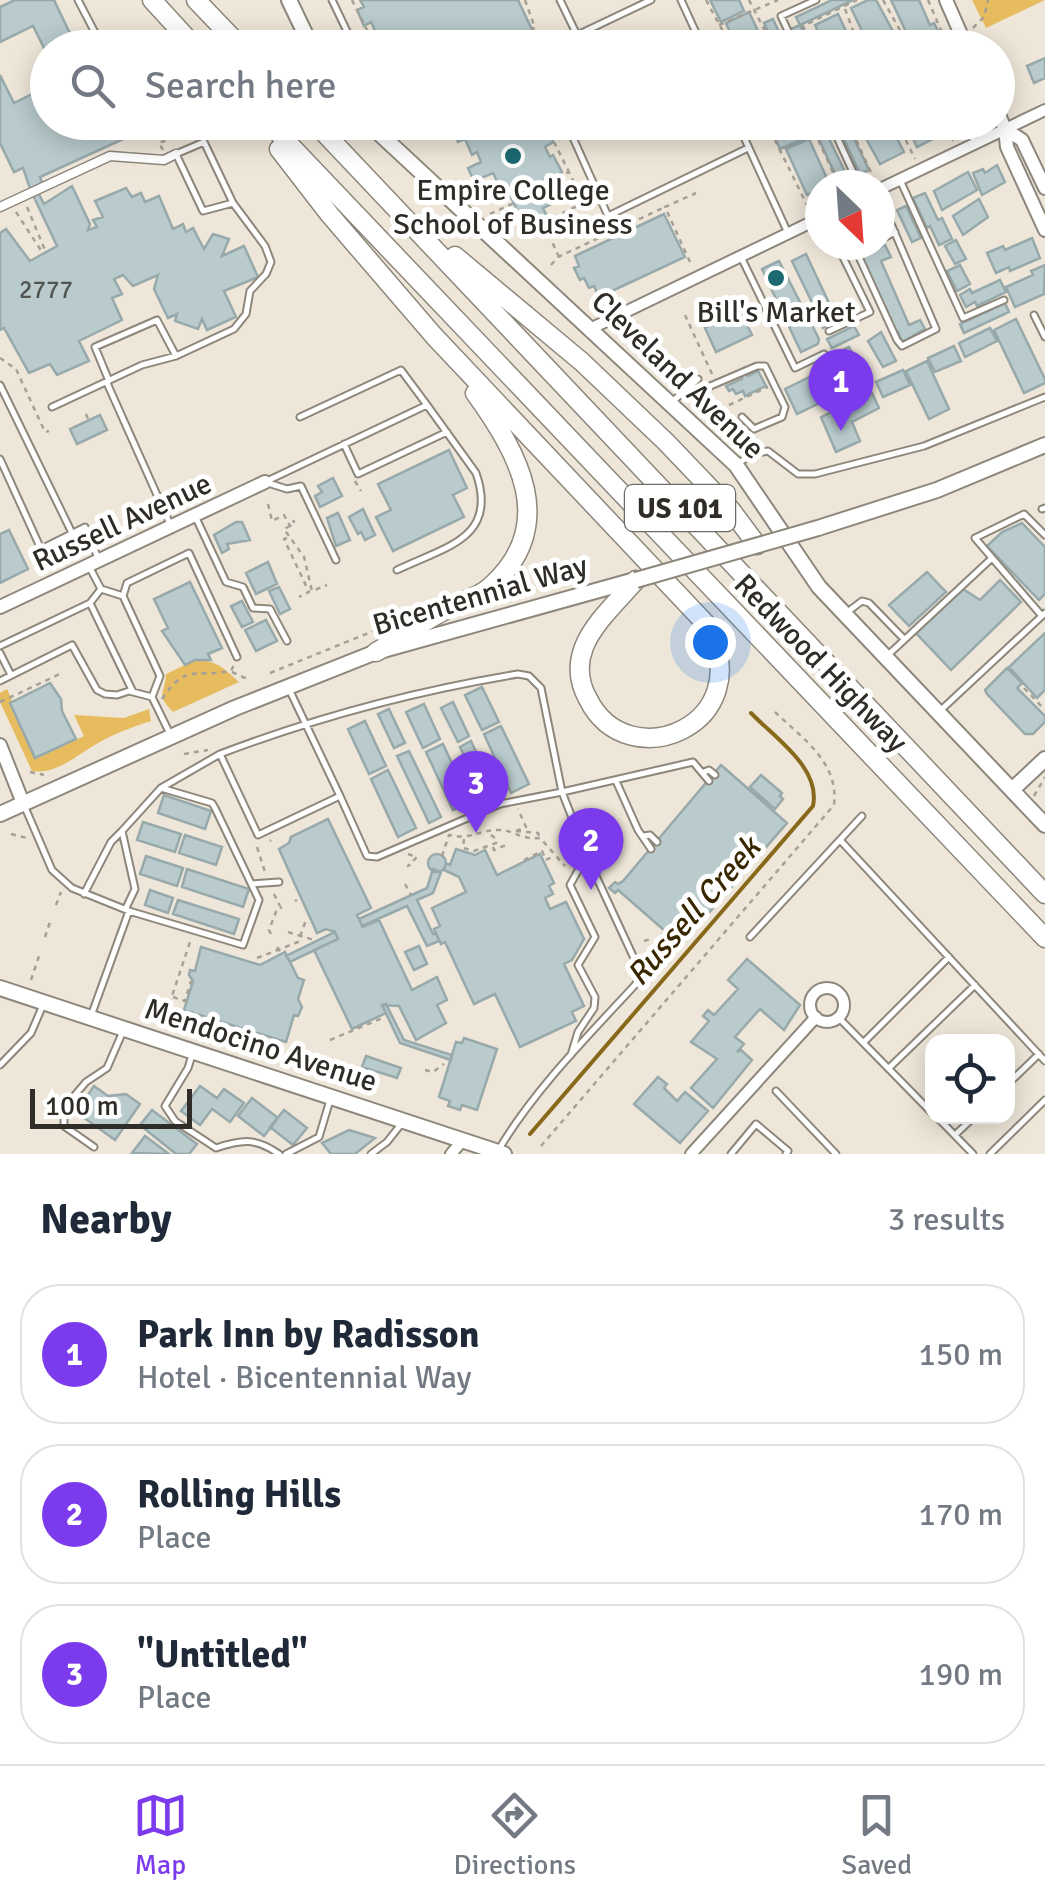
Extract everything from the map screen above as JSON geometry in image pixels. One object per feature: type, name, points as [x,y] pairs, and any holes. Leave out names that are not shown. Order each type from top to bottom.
[{"type":"highway","points":[[152,0],[180,30]]},
{"type":"highway","points":[[196,0],[225,30]]},
{"type":"highway","points":[[273,140],[330,216],[434,336],[708,625],[721,660],[714,698],[692,726],[658,738],[624,732],[608,724],[596,714],[581,686],[582,650],[590,633],[636,580]]},
{"type":"highway","name":"Redwood Highway","points":[[285,140],[1043,936]]},
{"type":"highway","name":"Redwood Highway","points":[[331,140],[1045,894]]},
{"type":"highway","points":[[333,140],[472,271],[582,362],[713,492],[757,545]]},
{"type":"highway","points":[[376,652],[489,588],[516,553],[526,520],[526,486],[511,446],[434,336]]},
{"type":"main road","points":[[289,0],[303,30]]},
{"type":"main road","name":"Cleveland Avenue","points":[[385,140],[736,465],[799,561],[1045,825]]},
{"type":"main road","name":"Bicentennial Way","points":[[0,814],[288,686],[376,652],[818,528],[938,490],[1045,445]]},
{"type":"main road","points":[[1012,790],[1045,759]]},
{"type":"main road","name":"Mendocino Avenue","points":[[0,988],[501,1153]]},
{"type":"street","points":[[946,0],[959,30]]},
{"type":"street","points":[[1015,125],[1045,110]]},
{"type":"street","points":[[1015,135],[1022,140],[1045,188]]},
{"type":"street","points":[[895,181],[982,140]]},
{"type":"street","points":[[1007,140],[1045,230]]},
{"type":"street","points":[[5,205],[110,156],[171,156]]},
{"type":"street","points":[[592,328],[805,225]]},
{"type":"street","name":"Russell Avenue","points":[[0,608],[265,482]]},
{"type":"street","points":[[0,745],[24,803]]},
{"type":"street","points":[[824,988],[835,990],[843,998],[838,1016],[826,1021],[816,1017],[811,1008],[812,998],[824,988]]},
{"type":"street","points":[[692,1154],[816,1017]]},
{"type":"street","points":[[451,1154],[463,1140]]},
{"type":"lane","points":[[78,0],[94,30]]},
{"type":"lane","points":[[332,0],[346,30]]},
{"type":"lane","points":[[560,0],[574,30]]},
{"type":"lane","points":[[587,30],[650,0]]},
{"type":"lane","points":[[681,0],[694,30]]},
{"type":"lane","points":[[788,30],[781,16],[816,0]]},
{"type":"lane","points":[[574,140],[608,216],[748,148]]},
{"type":"lane","points":[[745,140],[788,233]]},
{"type":"lane","points":[[838,140],[852,170]]},
{"type":"lane","points":[[52,407],[234,329],[246,314],[250,291],[271,262],[265,246],[232,203],[204,142],[171,156],[204,211],[232,203]]},
{"type":"lane","points":[[900,180],[963,318],[1004,300]]},
{"type":"lane","points":[[859,260],[902,346],[936,328],[895,232]]},
{"type":"lane","points":[[740,256],[795,368],[824,354]]},
{"type":"lane","points":[[829,331],[870,312],[844,260]]},
{"type":"lane","points":[[1034,315],[1045,338]]},
{"type":"lane","points":[[171,526],[95,348],[157,320],[176,356]]},
{"type":"lane","points":[[708,387],[765,366],[784,408],[782,417],[754,430],[742,416]]},
{"type":"lane","points":[[300,417],[401,370],[476,473],[479,517],[475,529],[397,570]]},
{"type":"lane","points":[[671,403],[698,378]]},
{"type":"lane","points":[[0,385],[72,534]]},
{"type":"lane","points":[[736,465],[752,454],[768,450],[798,474],[815,474],[924,446],[1045,397]]},
{"type":"lane","points":[[265,482],[427,405]]},
{"type":"lane","points":[[344,444],[358,474],[447,432]]},
{"type":"lane","points":[[0,459],[41,549],[85,528],[102,589]]},
{"type":"lane","points":[[265,482],[287,490],[302,486],[336,560]]},
{"type":"lane","points":[[938,712],[1044,614],[975,538],[1024,514],[1045,535]]},
{"type":"lane","points":[[194,516],[226,582],[243,587],[253,608],[270,609],[287,641]]},
{"type":"lane","points":[[171,737],[152,697],[160,676],[123,596],[127,583],[189,553],[237,657]]},
{"type":"lane","points":[[886,657],[992,558]]},
{"type":"lane","points":[[102,589],[123,596]]},
{"type":"lane","points":[[11,675],[0,650],[90,603],[102,589]]},
{"type":"lane","points":[[845,614],[862,601],[869,603],[904,638]]},
{"type":"lane","points":[[90,603],[133,692]]},
{"type":"lane","points":[[0,681],[72,646],[97,690],[152,697]]},
{"type":"lane","points":[[84,894],[111,842],[161,788],[220,754],[305,722],[471,681],[529,676],[540,688],[562,792],[640,978],[510,1129],[501,1153]]},
{"type":"lane","points":[[288,686],[367,856],[374,858],[500,804],[693,762],[709,781]]},
{"type":"lane","points":[[220,754],[258,834],[340,796]]},
{"type":"lane","points":[[704,772],[709,770],[715,775]]},
{"type":"lane","points":[[616,781],[651,849]]},
{"type":"lane","points":[[24,803],[52,870],[62,881],[84,894],[243,945],[259,900],[212,803],[161,788]]},
{"type":"lane","points":[[750,937],[862,816]]},
{"type":"lane","points":[[90,1017],[135,888],[122,831]]},
{"type":"lane","points":[[644,836],[657,842]]},
{"type":"lane","points":[[840,840],[1045,1060]]},
{"type":"lane","points":[[570,1058],[595,998],[578,965],[595,937],[570,886],[580,867],[589,861]]},
{"type":"lane","points":[[252,884],[280,882]]},
{"type":"lane","points":[[638,968],[668,934]]},
{"type":"lane","points":[[864,1042],[949,958]]},
{"type":"lane","points":[[889,1068],[975,986]]},
{"type":"lane","points":[[0,1065],[31,1033],[44,1002]]},
{"type":"lane","points":[[838,1016],[925,1106]]},
{"type":"lane","points":[[94,1147],[64,1126],[64,1108],[86,1082],[107,1068],[124,1029]]},
{"type":"lane","points":[[193,1052],[165,1106],[175,1121],[216,1148],[250,1139],[282,1154],[318,1137],[331,1097]]},
{"type":"lane","points":[[1015,1077],[1039,1054]]},
{"type":"lane","points":[[776,1090],[836,1154]]},
{"type":"lane","points":[[990,1154],[1045,1100]]},
{"type":"lane","points":[[372,1154],[404,1121]]},
{"type":"lane","points":[[731,1154],[756,1124],[788,1151],[786,1154]]},
{"type":"lane","points":[[943,1124],[973,1154]]},
{"type":"lane","points":[[955,1136],[967,1124]]},
{"type":"path","points":[[352,0],[367,30]]},
{"type":"path","points":[[525,0],[535,28],[532,30]]},
{"type":"path","points":[[706,0],[722,30]]},
{"type":"path","points":[[749,0],[766,30]]},
{"type":"path","points":[[719,25],[778,0]]},
{"type":"path","points":[[804,30],[802,26],[857,0]]},
{"type":"path","points":[[883,0],[900,30]]},
{"type":"path","points":[[928,0],[941,30]]},
{"type":"path","points":[[974,30],[984,16],[988,0]]},
{"type":"path","points":[[844,6],[853,30]]},
{"type":"path","points":[[167,140],[159,143],[171,156]]},
{"type":"path","points":[[558,140],[554,142],[585,205],[543,222],[559,257]]},
{"type":"path","points":[[775,140],[805,202]]},
{"type":"path","points":[[818,140],[832,170]]},
{"type":"path","points":[[856,140],[870,170]]},
{"type":"path","points":[[906,140],[915,160]]},
{"type":"path","points":[[557,178],[569,172]]},
{"type":"path","points":[[552,264],[559,257],[696,192]]},
{"type":"path","points":[[23,197],[38,241]]},
{"type":"path","points":[[490,214],[514,203]]},
{"type":"path","points":[[5,205],[44,251]]},
{"type":"path","points":[[665,208],[690,262]]},
{"type":"path","points":[[25,226],[33,221]]},
{"type":"path","points":[[596,230],[600,238]]},
{"type":"path","points":[[685,315],[712,374]]},
{"type":"path","points":[[0,358],[16,369],[45,432],[49,430]]},
{"type":"path","points":[[729,405],[770,386]]},
{"type":"path","points":[[351,474],[361,491]]},
{"type":"path","points":[[268,504],[272,520],[284,515],[290,526]]},
{"type":"path","points":[[293,520],[295,524],[284,529],[304,557],[311,592]]},
{"type":"path","points":[[288,537],[284,539],[292,560],[311,592]]},
{"type":"path","points":[[298,597],[327,584]]},
{"type":"path","points":[[270,673],[403,619]]},
{"type":"path","points":[[231,671],[237,657]]},
{"type":"path","points":[[162,699],[176,678],[192,673],[231,671],[247,683]]},
{"type":"path","points":[[0,702],[62,673]]},
{"type":"path","points":[[1024,688],[1045,710]]},
{"type":"path","points":[[541,1146],[834,806],[832,773],[818,753],[775,712]]},
{"type":"path","points":[[184,754],[210,748]]},
{"type":"path","points":[[30,772],[44,775]]},
{"type":"path","points":[[1034,796],[1045,776]]},
{"type":"path","points":[[518,808],[526,826],[516,831],[538,833],[565,866]]},
{"type":"path","points":[[586,840],[604,829]]},
{"type":"path","points":[[442,856],[449,835],[465,838],[502,830],[521,838],[540,838]]},
{"type":"path","points":[[465,838],[464,848],[474,851],[497,840],[487,832]]},
{"type":"path","points":[[11,834],[26,838]]},
{"type":"path","points":[[492,845],[494,850],[506,845]]},
{"type":"path","points":[[257,847],[264,872]]},
{"type":"path","points":[[524,860],[542,852],[546,860],[557,855]]},
{"type":"path","points":[[408,854],[418,857],[412,864]]},
{"type":"path","points":[[405,884],[410,896]]},
{"type":"path","points":[[56,905],[60,892]]},
{"type":"path","points":[[272,934],[277,909],[282,907],[274,894]]},
{"type":"path","points":[[45,937],[51,920]]},
{"type":"path","points":[[257,958],[298,942],[306,920]]},
{"type":"path","points":[[288,932],[317,941]]},
{"type":"path","points":[[163,1024],[192,938]]},
{"type":"path","points":[[644,941],[651,940]]},
{"type":"path","points":[[31,980],[40,953]]},
{"type":"path","points":[[171,996],[185,1001],[190,981]]},
{"type":"path","points":[[330,1040],[385,1017]]},
{"type":"path","points":[[426,1070],[433,1072],[444,1064]]},
{"type":"shaded area","points":[[972,0],[1045,0],[986,28]]},
{"type":"shaded area","points":[[195,660],[219,666],[239,682],[173,712],[163,697],[166,674]]},
{"type":"shaded area","points":[[7,689],[38,758],[84,736],[74,715],[124,718],[149,709],[151,721],[111,736],[59,767],[32,771],[0,702],[0,693]]},
{"type":"building","points":[[15,0],[54,0],[68,30],[35,30],[33,26],[0,42],[0,7]]},
{"type":"building","points":[[360,0],[518,0],[532,30],[375,30],[371,22],[364,26],[357,10],[364,7]]},
{"type":"building","points":[[710,0],[739,0],[744,11],[721,22]]},
{"type":"building","points":[[832,0],[853,0],[800,25],[796,17]]},
{"type":"building","points":[[876,0],[892,30],[862,30],[851,8]]},
{"type":"building","points":[[891,0],[919,0],[930,25],[934,23],[938,30],[905,30]]},
{"type":"building","points":[[749,12],[758,30],[729,30],[726,23]]},
{"type":"building","points":[[838,14],[845,30],[817,30],[815,25]]},
{"type":"building","points":[[773,19],[778,30],[767,30],[764,23]]},
{"type":"building","points":[[1045,58],[1045,78],[1034,83],[1027,66]]},
{"type":"building","points":[[0,75],[14,103],[30,95],[30,140],[121,140],[40,177],[42,182],[31,191],[23,168],[14,172],[0,143]]},
{"type":"building","points":[[465,140],[553,140],[545,147],[562,172],[556,175],[566,197],[543,208],[547,216],[536,221],[532,214],[521,219],[493,173],[474,181],[468,168],[481,162],[477,152],[472,155]]},
{"type":"building","points":[[776,140],[801,140],[780,149]]},
{"type":"building","points":[[809,140],[823,170],[805,170],[805,191],[786,149]]},
{"type":"building","points":[[819,140],[830,140],[844,170],[833,170]]},
{"type":"building","points":[[844,140],[855,140],[869,170],[858,170]]},
{"type":"building","points":[[867,140],[898,140],[904,152],[880,164]]},
{"type":"building","points":[[997,165],[1005,182],[982,195],[973,173],[983,169],[985,173]]},
{"type":"building","points":[[968,172],[977,190],[942,210],[934,191]]},
{"type":"building","points":[[72,186],[90,224],[88,230],[97,227],[93,220],[103,217],[95,201],[126,188],[132,197],[141,193],[145,202],[159,196],[173,229],[183,224],[186,232],[193,228],[204,249],[213,234],[229,239],[222,256],[244,246],[258,277],[224,291],[236,317],[207,330],[202,319],[198,329],[175,321],[177,314],[168,318],[154,289],[158,275],[133,286],[123,275],[114,279],[122,294],[112,298],[122,320],[79,341],[89,361],[57,375],[50,364],[29,373],[4,328],[0,330],[0,233],[6,229],[30,261],[57,246],[31,191],[36,188],[44,204]]},
{"type":"building","points":[[925,193],[952,239],[939,245],[913,198]]},
{"type":"building","points":[[979,199],[988,217],[963,235],[953,216]]},
{"type":"building","points":[[906,206],[921,238],[912,242],[897,210]]},
{"type":"building","points":[[664,214],[685,257],[599,297],[594,286],[589,288],[584,278],[580,280],[574,268],[579,266],[575,256]]},
{"type":"building","points":[[1032,238],[1040,258],[996,273],[987,253]]},
{"type":"building","points":[[956,240],[966,259],[955,264],[945,246]]},
{"type":"building","points":[[805,254],[830,305],[816,311],[792,261]]},
{"type":"building","points":[[864,260],[884,260],[909,325],[920,320],[925,329],[902,342]]},
{"type":"building","points":[[779,261],[819,339],[818,344],[801,352],[762,269]]},
{"type":"building","points":[[960,265],[970,284],[957,291],[947,271]]},
{"type":"building","points":[[1045,265],[1044,294],[1015,307],[1006,287]]},
{"type":"building","points":[[1000,280],[1006,292],[966,307],[960,295]]},
{"type":"building","points":[[1005,303],[1009,312],[964,333],[960,324]]},
{"type":"building","points":[[849,304],[853,313],[823,328],[819,319]]},
{"type":"building","points":[[740,311],[752,335],[716,352],[705,328]]},
{"type":"building","points":[[1016,319],[1045,379],[1045,383],[1024,393],[994,330]]},
{"type":"building","points":[[854,326],[859,335],[832,348],[827,339]]},
{"type":"building","points":[[990,328],[997,341],[965,357],[959,343]]},
{"type":"building","points":[[881,332],[896,361],[883,367],[868,341]]},
{"type":"building","points":[[954,346],[961,361],[935,372],[928,358]]},
{"type":"building","points":[[849,347],[864,373],[851,383],[837,353]]},
{"type":"building","points":[[927,361],[949,409],[929,419],[906,371]]},
{"type":"building","points":[[832,366],[844,391],[797,414],[785,389]]},
{"type":"building","points":[[744,368],[748,376],[758,371],[766,386],[745,396],[743,391],[729,391],[726,386],[742,379],[738,371]]},
{"type":"building","points":[[903,370],[910,385],[883,397],[876,382]]},
{"type":"building","points":[[872,393],[879,408],[852,422],[860,441],[836,452],[821,417]]},
{"type":"building","points":[[100,415],[107,430],[77,444],[70,429]]},
{"type":"building","points":[[449,450],[467,488],[453,495],[464,517],[393,551],[376,517],[391,510],[378,484]]},
{"type":"building","points":[[333,478],[342,496],[320,507],[315,496],[322,492],[318,486]]},
{"type":"building","points":[[363,509],[375,535],[365,540],[349,517]]},
{"type":"building","points":[[338,513],[350,540],[336,546],[327,518]]},
{"type":"building","points":[[242,522],[250,540],[227,544],[229,549],[222,553],[214,535]]},
{"type":"building","points":[[1022,523],[1045,547],[1045,594],[1039,600],[987,546],[1002,532]]},
{"type":"building","points":[[9,530],[28,569],[0,583],[0,534]]},
{"type":"building","points":[[268,562],[277,584],[256,594],[246,573]]},
{"type":"building","points":[[927,572],[946,592],[909,626],[889,605]]},
{"type":"building","points":[[1000,580],[1021,602],[951,670],[916,633],[963,589],[980,600]]},
{"type":"building","points":[[190,582],[222,648],[208,654],[211,660],[195,660],[185,665],[162,631],[168,628],[154,599]]},
{"type":"building","points":[[279,587],[290,609],[280,614],[269,591]]},
{"type":"building","points":[[242,601],[253,622],[242,627],[231,606]]},
{"type":"building","points":[[266,620],[277,641],[256,651],[245,630]]},
{"type":"building","points":[[1045,633],[1045,690],[1037,698],[1009,667]]},
{"type":"building","points":[[1007,668],[1022,683],[1017,688],[1045,716],[1045,722],[1033,734],[1025,734],[985,690]]},
{"type":"building","points":[[50,683],[61,699],[62,711],[76,739],[35,758],[10,703]]},
{"type":"building","points":[[482,687],[499,722],[482,730],[465,695]]},
{"type":"building","points":[[453,702],[469,736],[458,742],[441,708]]},
{"type":"building","points":[[424,704],[440,739],[423,748],[406,712]]},
{"type":"building","points":[[389,709],[405,743],[394,748],[378,714]]},
{"type":"building","points":[[365,721],[386,766],[369,774],[348,729]]},
{"type":"building","points":[[501,726],[529,784],[511,793],[484,734]]},
{"type":"building","points":[[471,741],[496,795],[485,800],[460,747]]},
{"type":"building","points":[[443,744],[470,802],[453,810],[426,752]]},
{"type":"building","points":[[409,751],[441,817],[429,823],[397,756]]},
{"type":"building","points":[[721,765],[787,823],[681,945],[618,890],[615,893],[609,888],[623,881]]},
{"type":"building","points":[[388,770],[416,828],[398,837],[371,779]]},
{"type":"building","points":[[761,775],[782,793],[783,799],[775,809],[750,787]]},
{"type":"building","points":[[164,795],[211,811],[205,829],[158,813]]},
{"type":"building","points":[[328,819],[371,908],[357,915],[363,927],[379,920],[412,990],[437,977],[447,1000],[437,1005],[446,1023],[416,1040],[399,1006],[382,1005],[386,1013],[352,1029],[314,950],[338,939],[335,932],[326,929],[317,933],[279,849],[291,837]]},
{"type":"building","points":[[143,822],[181,834],[175,852],[137,840]]},
{"type":"building","points":[[185,835],[222,847],[216,865],[179,853]]},
{"type":"building","points":[[456,849],[475,855],[485,850],[497,875],[540,854],[554,883],[549,886],[553,894],[545,898],[550,909],[566,902],[584,939],[572,960],[564,964],[584,1006],[572,1012],[576,1021],[520,1047],[495,994],[474,1004],[445,942],[441,944],[434,929],[440,926],[432,908],[466,892],[459,877],[444,870]]},
{"type":"building","points":[[437,854],[446,863],[437,872],[428,863]]},
{"type":"building","points":[[146,856],[183,868],[177,886],[140,874]]},
{"type":"building","points":[[187,869],[249,889],[243,907],[182,887]]},
{"type":"building","points":[[433,869],[441,872],[433,893],[417,900],[439,941],[427,946],[407,906],[362,926],[359,919],[427,888]]},
{"type":"building","points":[[150,890],[173,898],[168,913],[145,905]]},
{"type":"building","points":[[178,900],[239,919],[234,934],[173,914]]},
{"type":"building","points":[[335,932],[338,939],[290,962],[286,956]]},
{"type":"building","points":[[419,946],[427,964],[414,970],[405,952]]},
{"type":"building","points":[[201,947],[260,965],[285,952],[298,978],[304,980],[298,999],[302,1007],[298,1016],[294,1015],[286,1042],[184,1010],[193,981],[190,970],[195,971]]},
{"type":"building","points":[[747,959],[800,1005],[784,1030],[760,1009],[735,1037],[744,1044],[737,1052],[741,1050],[752,1060],[713,1108],[691,1088],[717,1059],[691,1042],[709,1021],[703,1016],[708,1010],[714,1015],[738,989],[728,980]]},
{"type":"building","points":[[386,1004],[404,1040],[452,1055],[451,1060],[400,1043],[382,1005]]},
{"type":"building","points":[[464,1038],[497,1049],[477,1110],[448,1106],[450,1101],[439,1097],[456,1042],[462,1043]]},
{"type":"building","points":[[366,1056],[401,1068],[397,1078],[362,1067]]},
{"type":"building","points":[[658,1077],[677,1101],[685,1092],[708,1111],[680,1143],[634,1104]]},
{"type":"building","points":[[94,1086],[108,1096],[126,1094],[140,1104],[115,1140],[76,1112]]},
{"type":"building","points":[[200,1086],[217,1098],[224,1089],[244,1103],[230,1122],[212,1109],[200,1125],[181,1111]]},
{"type":"building","points":[[252,1098],[278,1118],[264,1136],[238,1116]]},
{"type":"building","points":[[152,1110],[197,1144],[189,1154],[176,1154],[140,1125]]},
{"type":"building","points":[[284,1110],[307,1128],[293,1145],[270,1127]]},
{"type":"building","points":[[349,1130],[375,1138],[355,1154],[331,1154],[322,1143]]},
{"type":"building","points":[[145,1136],[169,1154],[132,1153]]},
{"type":"waterway","name":"Russell Creek","points":[[530,1134],[813,806],[814,792],[803,766],[751,713]]},
{"type":"place","name":"Empire College School of Business","points":[[513,156]]},
{"type":"place","name":"Bill's Market","points":[[776,278]]},
{"type":"place","name":"Park Inn by Radisson","points":[[841,431]]},
{"type":"place","name":"\"Untitled\"","points":[[476,833]]},
{"type":"place","name":"Rolling Hills","points":[[591,890]]}]
